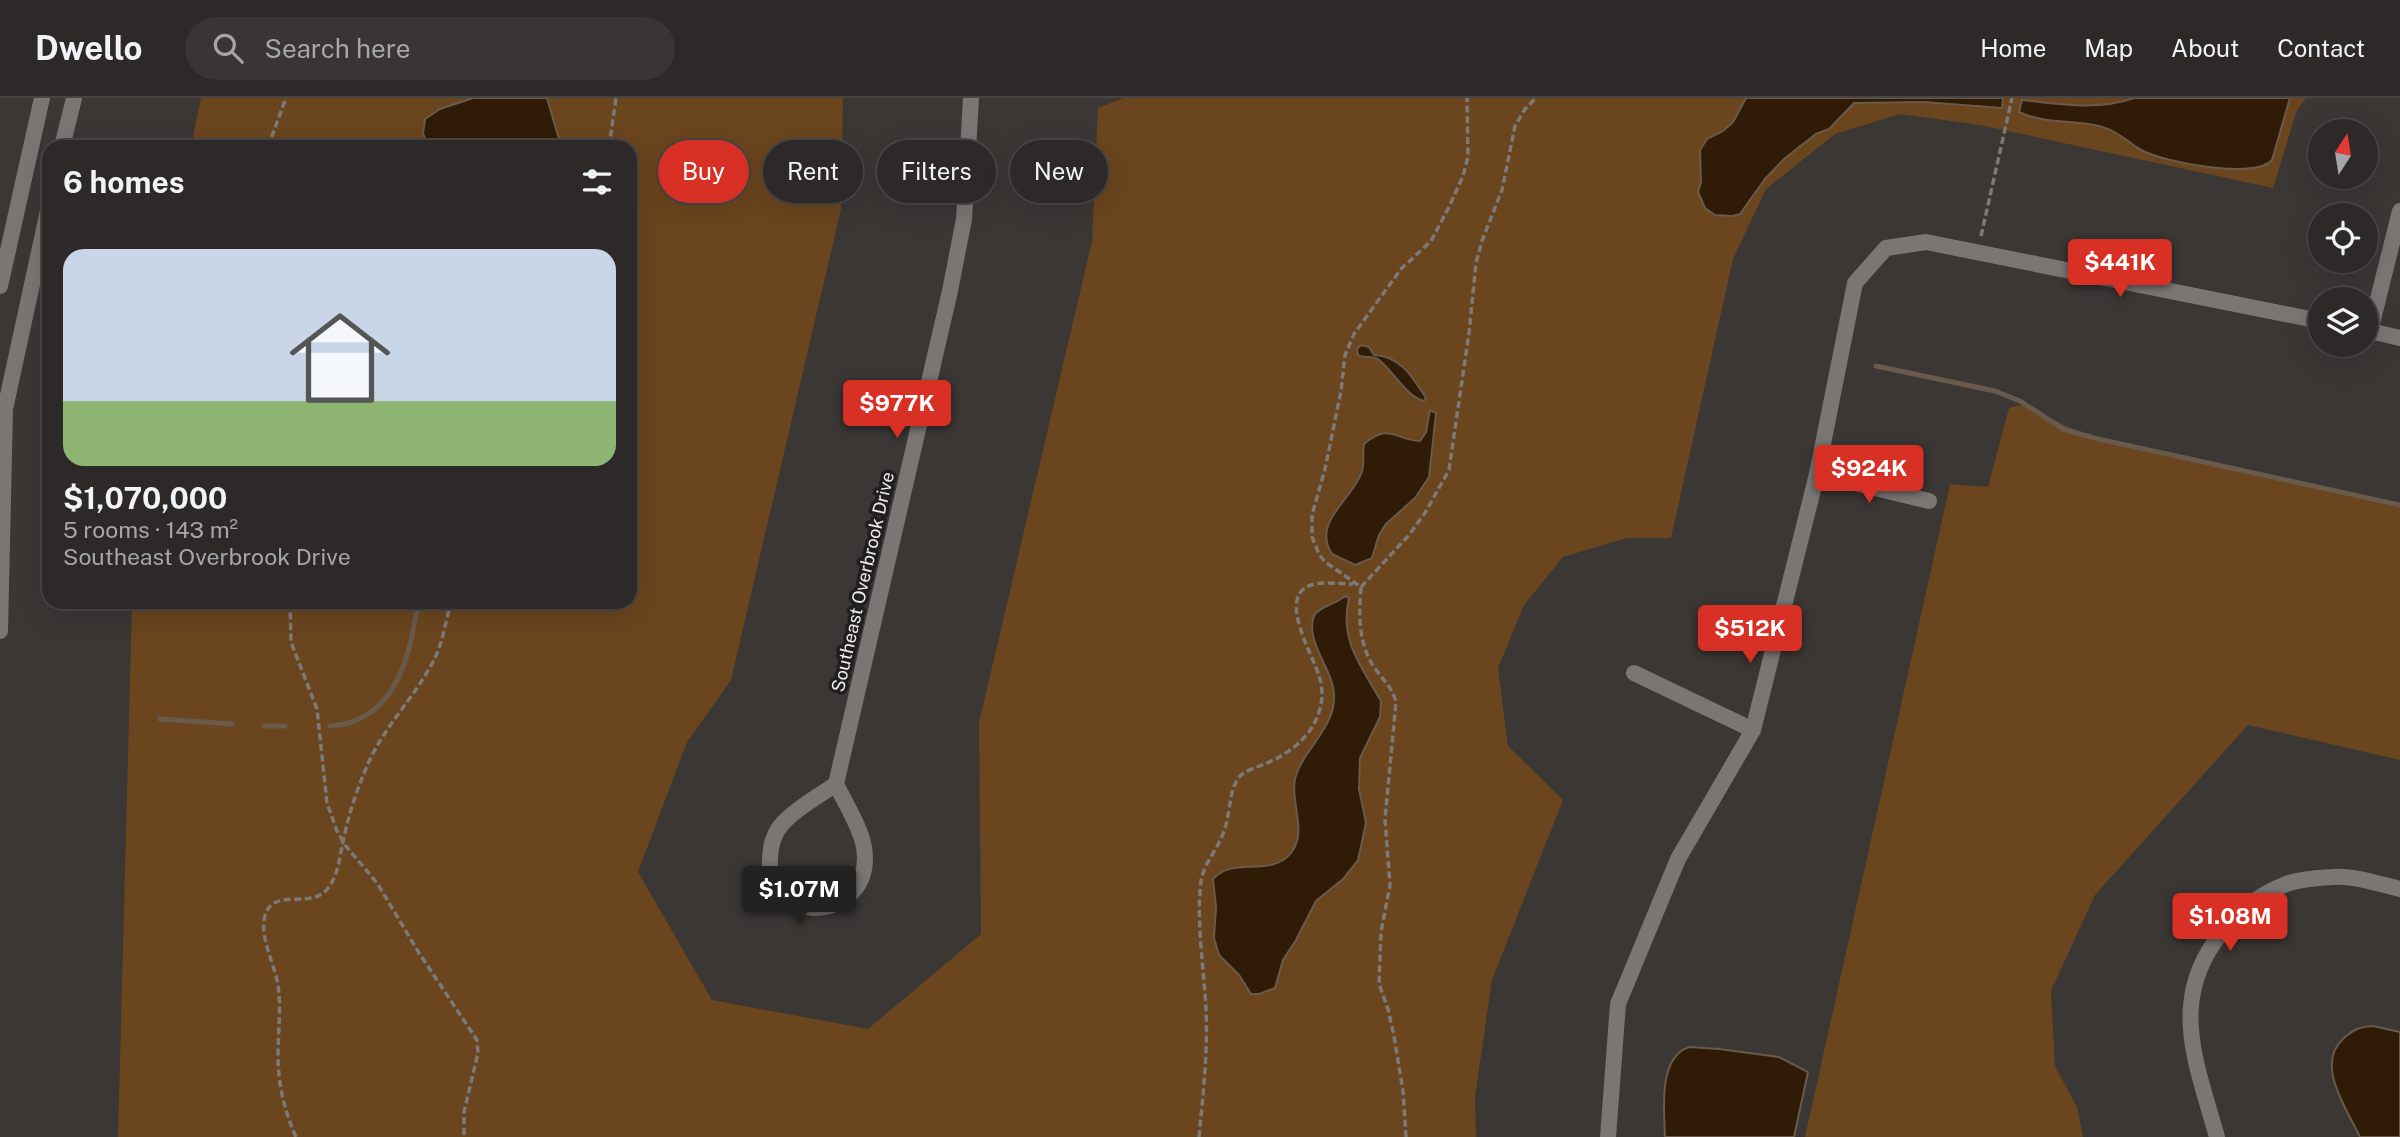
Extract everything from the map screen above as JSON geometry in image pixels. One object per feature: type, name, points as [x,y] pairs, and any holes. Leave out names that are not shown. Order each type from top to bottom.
[{"type":"street","points":[[30,293],[0,286],[42,98]]},
{"type":"street","points":[[64,140],[74,98]]},
{"type":"street","name":"Southeast Overbrook Drive","points":[[835,784],[950,291],[964,219],[971,98]]},
{"type":"street","points":[[2378,294],[2400,211]]},
{"type":"street","points":[[0,631],[5,409],[42,238]]},
{"type":"street","points":[[1608,1137],[1618,1004],[1678,859],[1753,730],[1816,474],[1855,284],[1886,248],[1926,242],[2308,319]]},
{"type":"street","points":[[2378,333],[2400,338]]},
{"type":"street","points":[[1816,474],[1929,500]]},
{"type":"street","points":[[1634,673],[1753,730]]},
{"type":"street","points":[[835,784],[863,847],[863,875],[847,900],[825,907],[803,908],[781,894],[769,875],[770,846],[783,822],[835,784]]},
{"type":"street","points":[[2217,1137],[2193,1044],[2191,1006],[2198,974],[2222,929],[2255,901],[2286,884],[2334,876],[2400,889]]},
{"type":"path","points":[[271,140],[286,98]]},
{"type":"path","points":[[610,140],[616,98]]},
{"type":"path","points":[[1361,587],[1325,562],[1314,545],[1311,526],[1325,468],[1345,355],[1350,338],[1401,269],[1431,241],[1449,207],[1468,157],[1467,98]]},
{"type":"path","points":[[1406,1137],[1403,1091],[1394,1037],[1379,984],[1381,932],[1390,886],[1385,819],[1396,702],[1363,643],[1360,633],[1361,587],[1409,535],[1449,470],[1469,333],[1476,262],[1502,190],[1515,126],[1525,109],[1536,98]]},
{"type":"path","points":[[1978,252],[2012,98]]},
{"type":"path","points":[[1199,1137],[1206,1032],[1202,879],[1223,836],[1234,787],[1239,777],[1277,758],[1301,741],[1312,728],[1318,714],[1321,684],[1296,618],[1299,596],[1306,587],[1315,584],[1353,584]]},
{"type":"path","points":[[290,609],[291,642],[317,709],[327,803],[342,842],[377,883],[419,953],[477,1040],[478,1053],[464,1112],[464,1137]]},
{"type":"path","points":[[296,1137],[286,1114],[280,1088],[280,1001],[264,919],[271,904],[277,900],[309,899],[326,892],[336,876],[342,842],[372,753],[436,656],[449,609]]},
{"type":"shaded area","points":[[201,98],[843,98],[842,140],[763,140],[763,203],[841,203],[841,209],[731,680],[687,742],[638,872],[712,1000],[868,1029],[981,934],[979,723],[1092,241],[1094,203],[1108,203],[1108,140],[1097,140],[1098,108],[1124,98],[2306,98],[2297,110],[2273,188],[1980,125],[1900,114],[1835,134],[1766,189],[1733,259],[1671,538],[1627,538],[1563,557],[1524,605],[1498,668],[1508,746],[1563,800],[1492,980],[1475,1097],[1476,1137],[118,1137],[132,609],[637,609],[637,140],[192,140]]},
{"type":"shaded area","points":[[473,98],[547,98],[558,136],[562,140],[426,140],[423,134],[425,119],[440,109]]},
{"type":"shaded area","points":[[1746,98],[2003,99],[2002,108],[1924,102],[1854,103],[1829,129],[1816,134],[1784,159],[1765,179],[1740,214],[1715,215],[1705,208],[1698,192],[1701,182],[1700,150],[1707,139],[1733,122]]},
{"type":"shaded area","points":[[2134,98],[2290,98],[2272,160],[2262,166],[2247,169],[2208,167],[2152,155],[2105,128],[2048,120],[2019,112],[2022,100],[2092,105]]},
{"type":"shaded area","points":[[1361,345],[1369,347],[1374,355],[1392,359],[1405,369],[1426,398],[1424,401],[1411,394],[1379,360],[1358,355],[1357,349]]},
{"type":"shaded area","points":[[2024,404],[2093,440],[2400,507],[2400,760],[2248,725],[2095,895],[2051,991],[2055,1066],[2077,1107],[2083,1137],[1805,1137],[1950,484],[1988,487],[2009,408]]},
{"type":"shaded area","points":[[1430,410],[1436,413],[1429,477],[1415,498],[1386,524],[1379,535],[1372,558],[1355,565],[1332,554],[1327,542],[1327,531],[1336,511],[1358,481],[1362,471],[1364,444],[1380,434],[1387,433],[1420,441],[1426,432]]},
{"type":"shaded area","points":[[1345,596],[1349,598],[1349,640],[1359,664],[1381,701],[1380,717],[1360,758],[1359,789],[1366,823],[1358,860],[1343,879],[1316,901],[1283,960],[1275,988],[1251,994],[1239,975],[1219,955],[1214,938],[1216,907],[1213,879],[1221,872],[1231,869],[1263,866],[1283,860],[1296,844],[1298,826],[1295,779],[1305,756],[1327,724],[1334,701],[1331,679],[1315,643],[1312,625],[1316,613]]},
{"type":"shaded area","points":[[2373,1026],[2400,1032],[2400,1137],[2360,1137],[2341,1100],[2332,1073],[2332,1060],[2344,1038],[2357,1029]]},
{"type":"shaded area","points":[[1689,1047],[1779,1057],[1808,1072],[1794,1137],[1665,1137],[1664,1100],[1668,1073],[1679,1053]]},
{"type":"waterway","points":[[1876,366],[1995,391],[2020,401],[2063,429],[2094,438],[2400,505]]},
{"type":"waterway","points":[[330,726],[352,722],[370,713],[385,699],[404,664],[417,609]]},
{"type":"waterway","points":[[160,719],[232,724]]},
{"type":"waterway","points":[[264,726],[285,726]]}]
